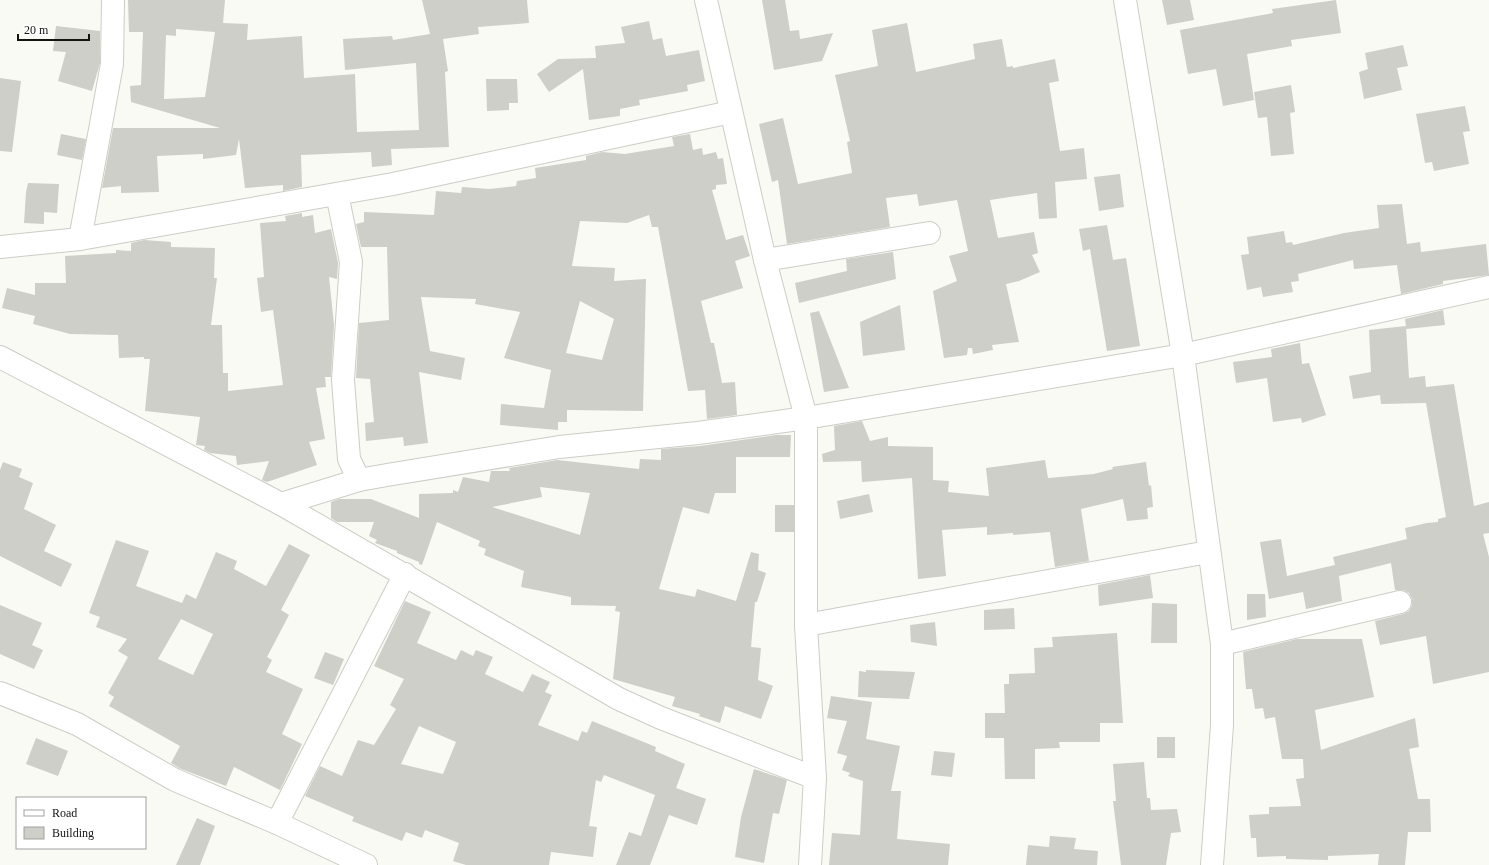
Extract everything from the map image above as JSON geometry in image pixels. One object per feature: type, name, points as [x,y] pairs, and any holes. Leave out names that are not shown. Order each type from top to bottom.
[{"type":"street","points":[[80,239],[112,64],[113,0]]},
{"type":"street","points":[[706,0],[765,260],[806,418],[806,625],[815,778],[810,865]]},
{"type":"street","points":[[1125,0],[1183,355],[1208,552],[1222,644],[1222,725],[1212,865]]},
{"type":"street","points":[[0,247],[80,239],[393,184],[731,112]]},
{"type":"street","points":[[337,194],[351,262],[343,380],[348,458],[359,480]]},
{"type":"street","points":[[765,260],[929,233]]},
{"type":"street","points":[[281,504],[359,480],[559,446],[698,433],[806,418],[1183,355],[1489,287]]},
{"type":"street","points":[[0,357],[281,504],[405,574],[619,699],[661,718],[815,778]]},
{"type":"street","points":[[806,625],[1208,552]]},
{"type":"street","points":[[277,823],[405,574]]},
{"type":"street","points":[[1222,644],[1400,602]]},
{"type":"street","points":[[0,693],[77,724],[175,780],[277,823],[366,865]]},
{"type":"building","points":[[128,0],[225,0],[223,23],[248,24],[247,40],[302,36],[304,78],[355,74],[357,132],[419,130],[416,63],[345,70],[343,39],[392,36],[393,40],[430,34],[422,0],[527,0],[529,23],[478,27],[479,34],[443,39],[448,71],[445,72],[449,147],[391,149],[392,165],[372,167],[371,152],[301,155],[302,187],[283,191],[283,185],[245,188],[239,139],[236,155],[203,159],[203,154],[157,156],[159,192],[121,193],[121,186],[102,188],[113,128],[220,128],[131,102],[130,86],[141,85],[143,32],[129,32]],"holes":[[[176,29],[215,32],[205,97],[164,99],[166,35],[176,36]]]},
{"type":"building","points":[[762,0],[785,0],[790,31],[799,30],[800,39],[833,33],[822,61],[774,70]]},
{"type":"building","points":[[1162,0],[1190,0],[1194,20],[1167,25]]},
{"type":"building","points":[[1336,0],[1341,33],[1291,40],[1292,46],[1247,54],[1254,100],[1223,106],[1216,69],[1188,74],[1180,30],[1273,13],[1272,9]]},
{"type":"building","points":[[649,21],[653,40],[662,38],[666,56],[699,50],[705,81],[687,85],[688,91],[639,100],[640,105],[620,109],[620,116],[589,120],[583,69],[549,92],[537,74],[558,59],[596,58],[595,46],[625,43],[621,27]]},
{"type":"building","points":[[907,23],[916,72],[975,59],[973,44],[1002,39],[1007,67],[1013,66],[1013,68],[1055,59],[1059,81],[1049,83],[1060,151],[1084,148],[1087,179],[1055,182],[1057,218],[1039,219],[1037,193],[990,200],[998,238],[1034,232],[1038,253],[1032,255],[1040,272],[1019,281],[1006,284],[1019,342],[992,345],[993,350],[973,354],[972,348],[968,348],[967,355],[944,358],[933,291],[957,281],[949,256],[968,251],[957,200],[919,206],[917,194],[886,198],[890,227],[787,244],[778,180],[772,182],[759,124],[783,118],[798,184],[852,173],[847,142],[850,141],[835,75],[878,66],[872,30]]},
{"type":"building","points":[[56,26],[100,31],[100,63],[92,91],[58,81],[66,52],[53,51]]},
{"type":"building","points":[[1403,45],[1408,66],[1397,68],[1402,90],[1364,99],[1359,72],[1368,69],[1365,53]]},
{"type":"building","points":[[0,78],[21,81],[12,152],[0,151]]},
{"type":"building","points":[[486,79],[517,79],[518,103],[509,103],[509,110],[487,111]]},
{"type":"building","points":[[1291,85],[1295,112],[1290,113],[1294,154],[1271,156],[1267,117],[1258,118],[1254,92]]},
{"type":"building","points":[[1465,106],[1470,131],[1463,132],[1469,164],[1434,171],[1432,162],[1425,163],[1416,114]]},
{"type":"building","points":[[61,134],[86,139],[82,160],[57,155]]},
{"type":"building","points":[[690,134],[693,150],[702,148],[703,155],[716,152],[718,159],[723,158],[727,184],[716,185],[716,189],[712,190],[726,240],[743,235],[750,256],[735,261],[743,288],[701,301],[711,343],[714,343],[722,383],[735,382],[737,415],[707,419],[705,390],[688,391],[658,227],[652,227],[649,215],[627,223],[580,221],[572,266],[615,268],[614,281],[646,279],[643,411],[567,410],[567,422],[558,422],[558,430],[500,425],[501,404],[544,408],[551,370],[504,358],[520,312],[475,304],[476,299],[421,297],[430,351],[465,358],[461,380],[419,372],[428,443],[404,446],[403,437],[366,441],[365,423],[374,422],[370,379],[356,378],[359,323],[389,320],[387,247],[361,247],[356,224],[364,222],[364,212],[434,215],[436,191],[461,193],[462,187],[489,189],[516,186],[517,181],[536,178],[535,168],[586,160],[586,156],[602,152],[625,154],[674,146],[672,137]],"holes":[[[580,301],[614,319],[602,360],[566,353]]]},
{"type":"building","points":[[1120,174],[1124,207],[1099,211],[1094,177]]},
{"type":"building","points":[[28,183],[59,184],[57,213],[44,212],[44,224],[24,223]]},
{"type":"building","points":[[1402,204],[1407,244],[1420,242],[1421,252],[1486,244],[1489,275],[1443,281],[1443,284],[1401,294],[1397,265],[1354,269],[1353,260],[1298,274],[1299,281],[1291,282],[1293,292],[1263,297],[1261,287],[1247,290],[1241,255],[1249,254],[1247,237],[1284,231],[1286,243],[1292,242],[1293,245],[1344,233],[1379,228],[1377,205]]},
{"type":"building","points":[[302,213],[302,217],[313,215],[315,233],[331,229],[338,263],[337,279],[329,277],[334,325],[331,377],[325,377],[326,387],[316,388],[325,439],[309,442],[317,465],[267,482],[262,480],[269,461],[237,465],[236,456],[210,453],[204,450],[205,446],[196,445],[200,417],[145,411],[150,359],[144,359],[144,357],[119,358],[118,335],[70,334],[33,324],[35,316],[2,308],[7,288],[35,295],[35,283],[66,283],[65,256],[116,253],[116,250],[131,251],[131,243],[144,240],[171,242],[171,247],[215,248],[214,278],[217,278],[211,325],[222,325],[223,373],[228,373],[228,391],[283,385],[273,310],[261,312],[257,278],[264,277],[260,223],[286,221],[285,216]]},
{"type":"building","points":[[1107,225],[1113,260],[1126,258],[1140,346],[1107,351],[1090,249],[1083,251],[1079,229]]},
{"type":"building","points":[[893,252],[896,279],[799,303],[795,283],[847,271],[846,259]]},
{"type":"building","points":[[900,305],[905,350],[863,356],[860,322]]},
{"type":"building","points":[[1443,310],[1445,325],[1406,329],[1409,378],[1425,376],[1426,387],[1454,384],[1474,506],[1489,502],[1489,533],[1483,534],[1489,557],[1489,672],[1433,684],[1426,636],[1380,645],[1375,621],[1403,614],[1409,611],[1412,605],[1412,599],[1409,593],[1403,590],[1395,590],[1391,563],[1339,576],[1342,601],[1306,609],[1303,592],[1269,599],[1260,542],[1281,539],[1287,576],[1335,565],[1333,557],[1407,539],[1405,528],[1438,522],[1438,519],[1446,517],[1426,403],[1381,404],[1380,395],[1353,399],[1349,376],[1371,372],[1369,330],[1406,326],[1405,319]]},
{"type":"building","points":[[819,311],[849,388],[824,392],[810,313]]},
{"type":"building","points":[[1300,343],[1302,364],[1309,363],[1326,415],[1302,423],[1301,418],[1273,422],[1267,378],[1236,383],[1233,362],[1272,357],[1271,349]]},
{"type":"building","points":[[862,421],[870,441],[888,437],[888,446],[933,447],[933,480],[949,481],[948,492],[989,496],[986,468],[1045,460],[1048,478],[1094,474],[1113,469],[1112,467],[1146,462],[1149,486],[1151,485],[1153,507],[1147,508],[1148,519],[1127,521],[1123,499],[1081,509],[1089,561],[1055,567],[1050,532],[1013,535],[1013,533],[987,535],[987,527],[942,530],[946,576],[918,579],[912,478],[862,482],[861,461],[823,462],[822,454],[835,450],[834,426]]},
{"type":"building","points":[[776,435],[791,435],[790,457],[736,457],[736,493],[715,493],[709,514],[683,507],[659,589],[695,597],[697,589],[736,601],[751,552],[759,554],[758,570],[766,573],[757,602],[755,602],[751,647],[761,648],[758,680],[773,686],[761,719],[725,706],[720,723],[699,716],[700,714],[672,706],[675,697],[613,679],[620,612],[615,611],[616,606],[571,605],[571,597],[521,587],[524,571],[484,555],[486,549],[478,546],[480,541],[437,522],[422,565],[419,564],[419,562],[397,553],[397,551],[375,543],[377,540],[369,536],[374,522],[337,522],[331,518],[331,502],[339,499],[371,499],[419,518],[419,494],[453,493],[453,490],[458,492],[463,477],[489,482],[491,471],[510,471],[509,468],[557,460],[639,469],[640,459],[661,460],[661,449],[700,446]],"holes":[[[540,487],[590,493],[580,535],[492,507],[542,497]]]},
{"type":"building","points":[[3,462],[22,469],[19,477],[33,483],[24,509],[56,525],[44,551],[72,564],[61,587],[0,556],[0,470]]},
{"type":"building","points":[[869,494],[873,512],[840,519],[837,501]]},
{"type":"building","points":[[775,505],[794,505],[794,532],[775,532]]},
{"type":"building","points":[[116,540],[149,551],[136,586],[182,603],[186,594],[196,599],[216,552],[237,561],[234,569],[266,586],[289,544],[310,555],[281,610],[289,615],[267,657],[272,660],[266,672],[303,689],[282,734],[302,744],[280,790],[234,767],[226,786],[181,769],[171,763],[180,746],[109,706],[114,697],[108,693],[128,657],[118,651],[127,639],[96,627],[100,617],[89,613]],"holes":[[[181,619],[213,634],[193,675],[158,659]]]},
{"type":"building","points":[[1150,575],[1153,598],[1099,606],[1098,585]]},
{"type":"building","points":[[1247,594],[1265,594],[1266,617],[1247,620]]},
{"type":"building","points":[[405,601],[431,612],[417,643],[456,660],[461,650],[473,656],[476,650],[493,657],[485,674],[523,692],[532,674],[550,682],[545,692],[552,695],[538,725],[578,741],[582,731],[587,733],[592,721],[656,747],[655,751],[685,764],[676,788],[706,799],[697,825],[669,815],[650,865],[616,865],[629,832],[641,836],[655,795],[604,775],[601,782],[596,780],[589,826],[597,827],[593,857],[551,852],[549,865],[466,865],[453,861],[459,843],[425,830],[422,838],[406,832],[402,841],[352,821],[354,817],[305,796],[320,766],[342,776],[358,740],[374,745],[396,709],[390,705],[404,679],[374,666]],"holes":[[[419,726],[456,742],[443,774],[401,764]]]},
{"type":"building","points":[[1152,603],[1177,604],[1177,643],[1151,643]]},
{"type":"building","points":[[0,605],[42,623],[32,645],[43,650],[34,669],[0,654]]},
{"type":"building","points":[[1014,608],[1015,629],[984,630],[984,610]]},
{"type":"building","points":[[935,622],[937,646],[911,642],[910,625]]},
{"type":"building","points":[[1117,633],[1123,723],[1100,723],[1100,742],[1059,742],[1060,748],[1035,749],[1035,779],[1005,779],[1004,738],[985,738],[985,713],[1005,713],[1004,684],[1009,684],[1009,674],[1035,673],[1034,648],[1053,647],[1052,637]]},
{"type":"building","points":[[1297,639],[1362,639],[1374,697],[1315,710],[1321,750],[1415,718],[1419,747],[1409,749],[1418,799],[1430,799],[1431,832],[1408,832],[1405,865],[1378,865],[1379,854],[1328,856],[1328,860],[1286,859],[1286,856],[1257,857],[1256,838],[1251,838],[1249,815],[1269,814],[1269,807],[1301,806],[1296,779],[1304,778],[1303,759],[1282,759],[1275,717],[1265,719],[1263,708],[1255,709],[1252,689],[1246,689],[1243,652]]},
{"type":"building","points":[[325,652],[344,659],[333,685],[314,678]]},
{"type":"building","points":[[866,670],[915,672],[909,699],[858,697],[859,671],[866,672]]},
{"type":"building","points":[[831,696],[872,702],[866,739],[900,746],[891,791],[901,791],[897,839],[950,844],[948,865],[829,865],[832,833],[860,835],[863,781],[848,776],[850,773],[842,770],[847,756],[837,753],[847,721],[827,718]]},
{"type":"building","points":[[1157,737],[1175,737],[1175,758],[1157,758]]},
{"type":"building","points":[[36,738],[68,751],[58,776],[26,764]]},
{"type":"building","points":[[934,751],[955,753],[952,777],[931,775]]},
{"type":"building","points":[[1144,762],[1147,798],[1150,798],[1151,810],[1177,809],[1181,832],[1171,833],[1166,865],[1121,865],[1113,801],[1116,801],[1113,764]]},
{"type":"building","points":[[754,769],[787,780],[779,814],[773,813],[764,863],[735,857],[741,817]]},
{"type":"building","points":[[197,818],[215,826],[200,865],[176,865]]},
{"type":"building","points":[[1050,836],[1076,838],[1074,849],[1098,851],[1097,865],[1026,865],[1028,845],[1049,847]]}]
